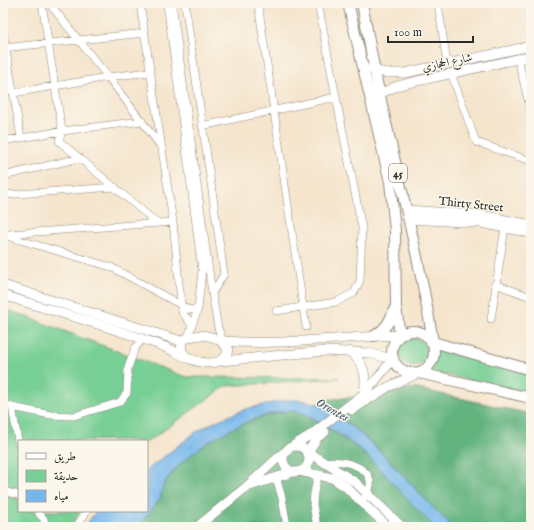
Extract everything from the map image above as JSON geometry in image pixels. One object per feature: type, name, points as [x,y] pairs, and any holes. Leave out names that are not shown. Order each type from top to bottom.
[{"type":"highway","name":"45","points":[[348,3],[364,71],[375,95],[408,215],[427,302],[433,342]]},
{"type":"highway","name":"45","points":[[362,3],[376,71],[375,95],[390,182],[395,230],[396,307],[400,335]]},
{"type":"highway","points":[[374,336],[384,330],[390,322],[396,307]]},
{"type":"highway","points":[[419,373],[424,371],[432,363],[435,353],[433,342],[426,334],[416,331],[400,335],[394,344],[393,359],[404,371],[531,398]]},
{"type":"highway","points":[[433,342],[531,370]]},
{"type":"main road","points":[[364,71],[370,69],[386,73],[405,73],[531,46]]},
{"type":"main road","name":"شارع الحجازي","points":[[375,95],[398,86],[531,56]]},
{"type":"main road","name":"Thirty Street","points":[[408,215],[481,215],[531,226]]},
{"type":"main road","name":"Thirty Street","points":[[408,215],[505,227],[531,233]]},
{"type":"main road","points":[[3,284],[185,339],[197,335],[207,335],[217,338],[228,348],[227,354],[221,361]]},
{"type":"main road","points":[[3,295],[143,339],[197,362],[210,363],[317,352],[349,351],[368,353],[393,359],[350,408]]},
{"type":"main road","points":[[223,342],[254,344],[284,343],[400,335]]},
{"type":"main road","points":[[185,339],[182,352],[187,357]]},
{"type":"main road","points":[[349,351],[358,357],[363,364],[366,374],[364,393]]},
{"type":"main road","points":[[197,527],[245,488],[288,448],[314,436],[350,408],[388,387],[419,373]]},
{"type":"main road","points":[[245,488],[276,477],[296,472],[307,465],[309,459],[308,452],[314,436]]},
{"type":"main road","points":[[294,445],[303,447],[308,452],[355,482],[402,527]]},
{"type":"main road","points":[[283,453],[282,460],[284,466],[296,472],[318,474],[332,478],[362,502],[388,527]]},
{"type":"street","points":[[42,3],[62,131],[59,141],[157,223]]},
{"type":"street","points":[[49,3],[142,120],[160,146]]},
{"type":"street","points":[[140,3],[160,146],[173,222],[183,307],[182,312],[192,325]]},
{"type":"street","points":[[166,3],[200,244],[202,270],[198,309],[185,339]]},
{"type":"street","points":[[172,3],[212,293],[218,328],[223,342]]},
{"type":"street","points":[[185,3],[224,274],[212,293]]},
{"type":"street","points":[[258,3],[306,327]]},
{"type":"street","points":[[276,311],[336,302],[347,298],[354,293],[360,281],[362,228],[318,3]]},
{"type":"street","points":[[438,3],[447,64]]},
{"type":"street","points":[[3,32],[4,48],[21,138]]},
{"type":"street","points":[[4,48],[77,39],[145,33]]},
{"type":"street","points":[[518,59],[531,112]]},
{"type":"street","points":[[3,91],[13,91],[150,72]]},
{"type":"street","points":[[451,73],[476,142],[531,161]]},
{"type":"street","points":[[202,126],[336,97]]},
{"type":"street","points":[[3,141],[142,120]]},
{"type":"street","points":[[3,176],[80,158]]},
{"type":"street","points":[[3,195],[115,187]]},
{"type":"street","points":[[4,235],[173,222]]},
{"type":"street","points":[[491,319],[495,284],[505,227]]},
{"type":"street","points":[[4,235],[111,267],[183,307],[190,310],[198,309]]},
{"type":"street","points":[[495,284],[531,297]]},
{"type":"street","points":[[3,403],[12,407],[51,415],[74,416],[120,402],[127,393],[128,368],[135,348],[143,339]]},
{"type":"street","points":[[12,407],[18,440]]},
{"type":"street","points":[[324,462],[343,461],[362,469],[368,476],[370,482],[367,494],[362,502]]},
{"type":"street","points":[[317,527],[313,505],[318,474]]},
{"type":"street","points":[[276,477],[282,498],[287,526]]},
{"type":"street","points":[[3,491],[18,494]]},
{"type":"street","points":[[76,527],[86,512]]},
{"type":"street","points":[[39,514],[44,519],[45,527]]},
{"type":"green space","points":[[3,308],[186,377],[339,378],[226,386],[148,441],[148,440],[18,440],[18,495],[3,491]]},
{"type":"green space","points":[[413,338],[423,342],[427,352],[423,362],[413,366],[403,362],[399,352],[403,342]]},
{"type":"green space","points":[[437,350],[514,369],[531,375],[531,394],[427,371],[433,364]]},
{"type":"green space","points":[[414,388],[531,414],[531,527],[453,527],[373,444],[356,429],[317,404],[323,400],[382,394]]},
{"type":"green space","points":[[298,411],[310,417],[352,444],[371,460],[435,527],[136,527],[161,498],[163,486],[171,475],[200,448],[227,431],[242,424],[272,414]]},
{"type":"green space","points":[[3,496],[18,499],[18,512],[80,512],[70,527],[3,527]]},
{"type":"water","name":"Orontes","points":[[286,400],[298,400],[317,404],[327,409],[373,444],[453,527],[435,527],[356,446],[310,416],[299,412],[289,411],[262,416],[209,441],[195,451],[169,476],[164,483],[161,497],[147,516],[136,527],[85,527],[95,512],[148,512],[148,469],[196,432],[216,421],[246,409]]}]
